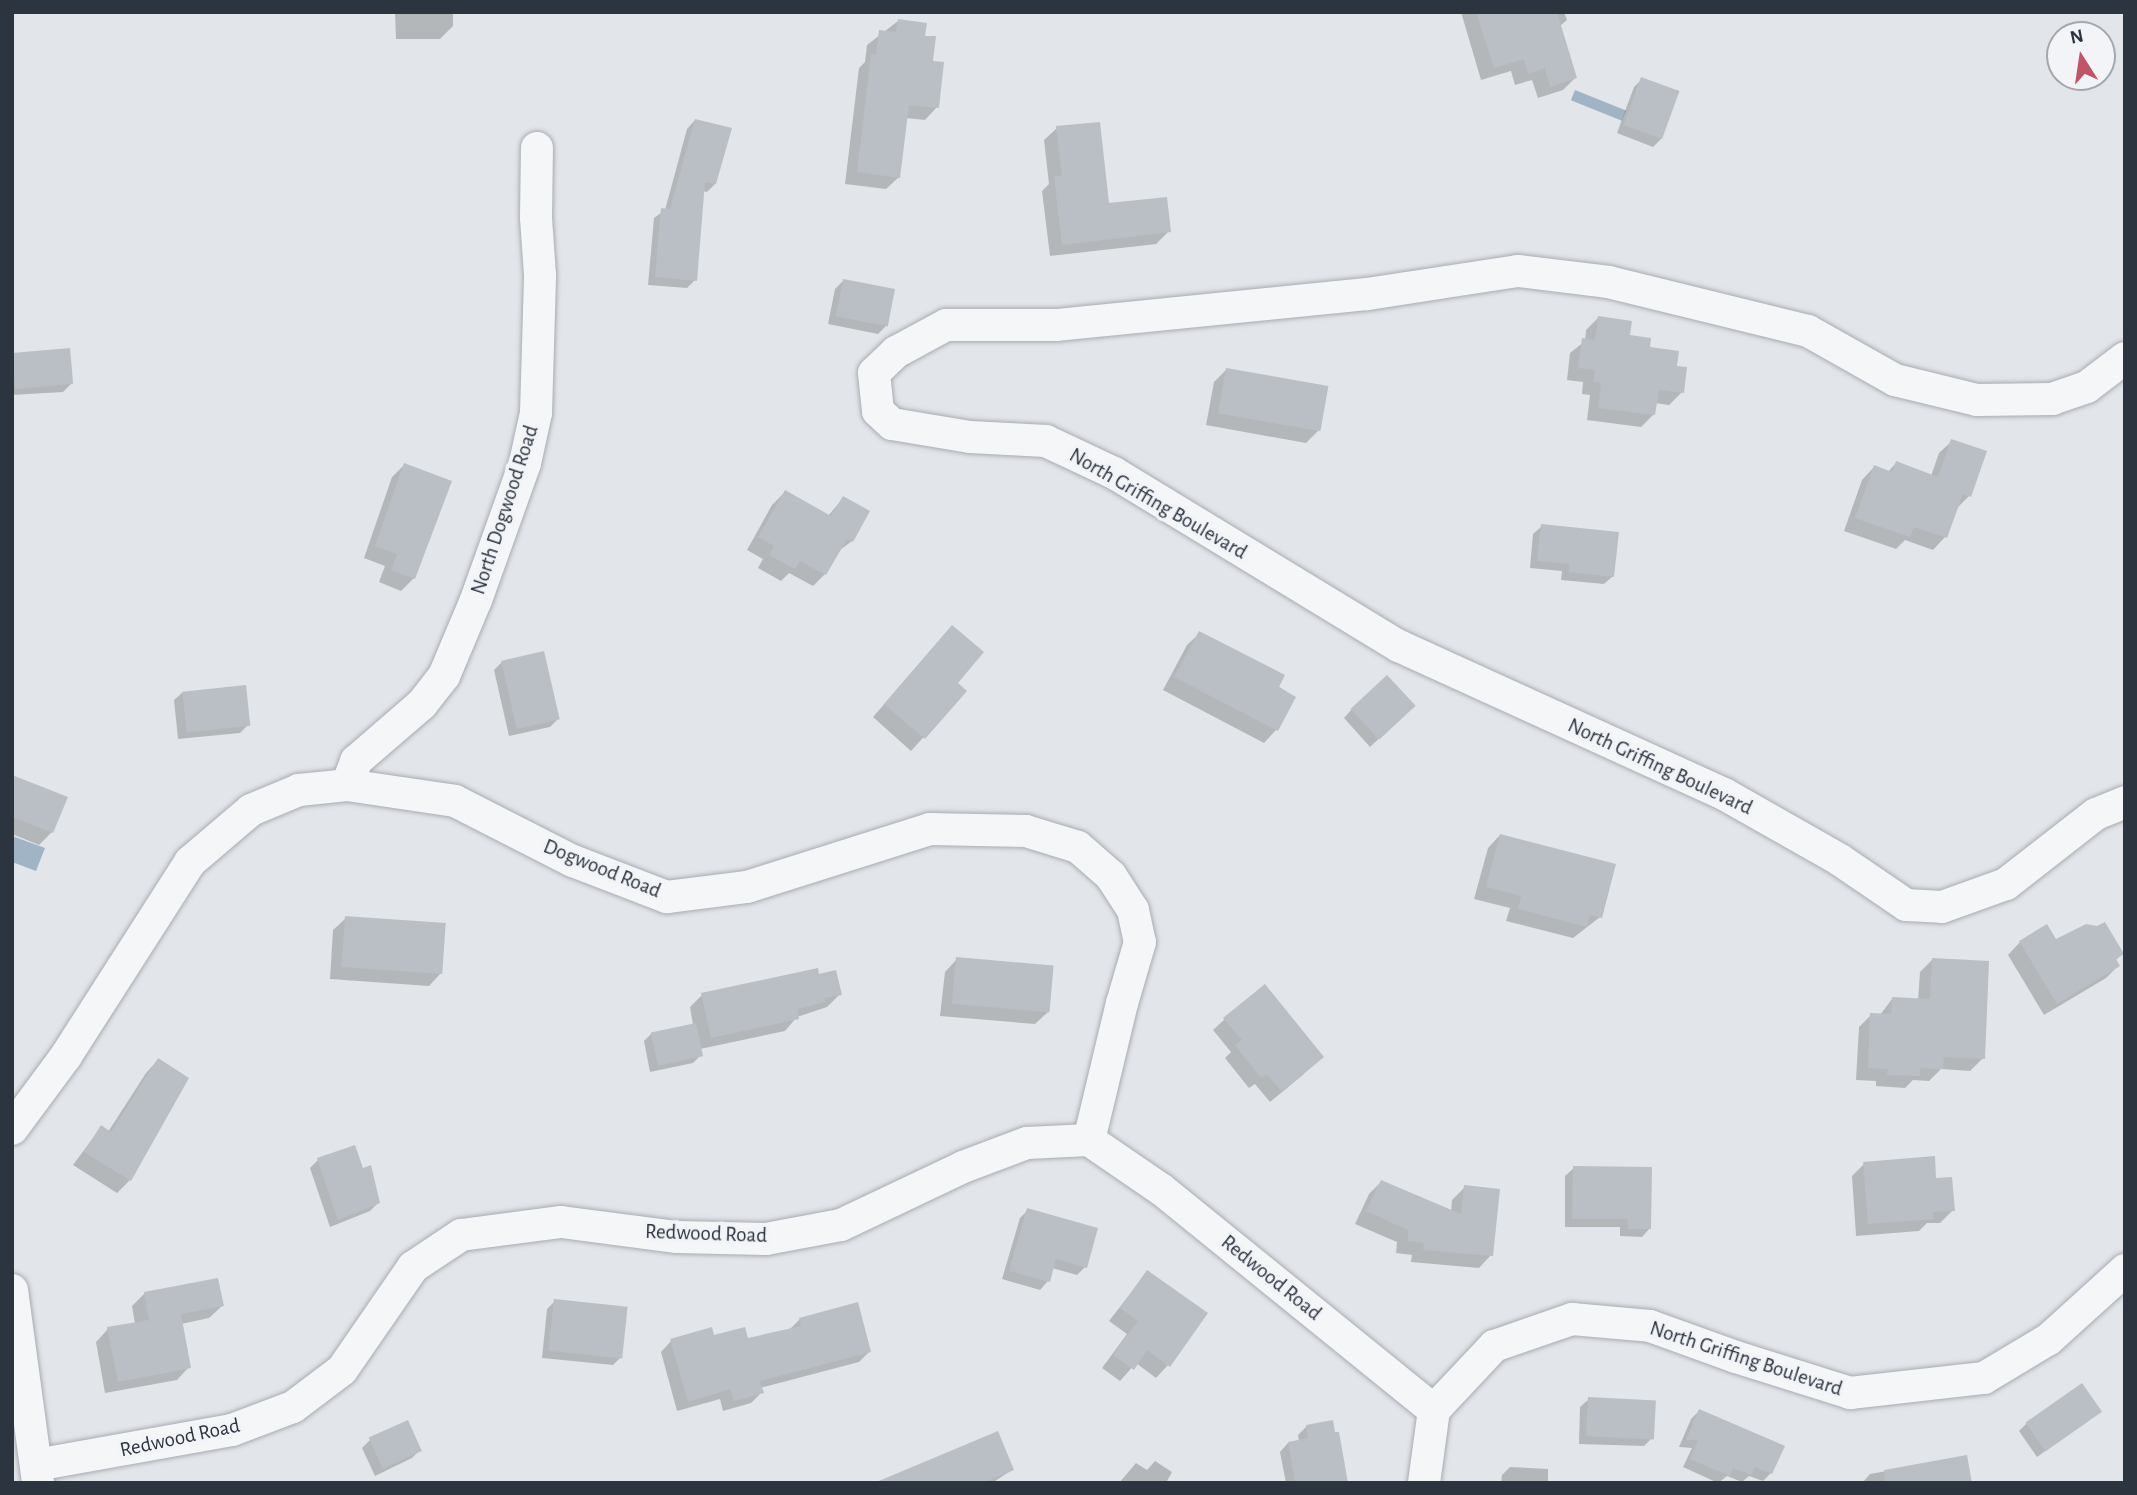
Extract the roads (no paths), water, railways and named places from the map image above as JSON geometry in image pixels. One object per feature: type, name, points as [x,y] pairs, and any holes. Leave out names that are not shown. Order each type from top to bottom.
[{"type":"street","name":"North Dogwood Road","points":[[347,785],[356,761],[422,704],[444,676],[476,600],[525,463],[536,413],[540,275],[536,218],[537,148]]},
{"type":"street","name":"North Griffing Boulevard","points":[[2125,358],[2087,387],[2053,399],[1977,400],[1895,380],[1808,331],[1609,282],[1518,271],[1367,294],[1056,325],[946,325],[896,352],[873,373],[878,411],[892,425],[970,437],[1046,441],[1114,473],[1399,646],[1724,794],[1840,860],[1906,905],[1942,907],[2006,884],[2096,814],[2125,802]]},
{"type":"street","name":"Dogwood Road","points":[[12,1129],[66,1056],[190,862],[251,810],[299,790],[347,785],[455,801],[573,861],[667,897],[747,887],[930,829],[1026,831],[1078,848],[1111,876],[1133,910],[1140,942],[1122,1003],[1089,1140]]},
{"type":"street","name":"Redwood Road","points":[[37,1474],[232,1430],[293,1407],[342,1370],[413,1267],[461,1236],[561,1222],[677,1237],[766,1239],[841,1225],[962,1167],[1027,1143],[1089,1140],[1162,1190],[1434,1410]]},
{"type":"street","name":"North Griffing Boulevard","points":[[1434,1410],[1494,1346],[1572,1319],[1650,1326],[1850,1393],[1984,1378],[2049,1339],[2125,1270]]},
{"type":"street","points":[[12,1290],[37,1474]]},
{"type":"street","points":[[1424,1483],[1434,1410]]},
{"type":"water","points":[[1575,90],[1626,111],[1622,121],[1571,100]]},
{"type":"water","points":[[12,836],[45,848],[36,871],[12,862]]}]
